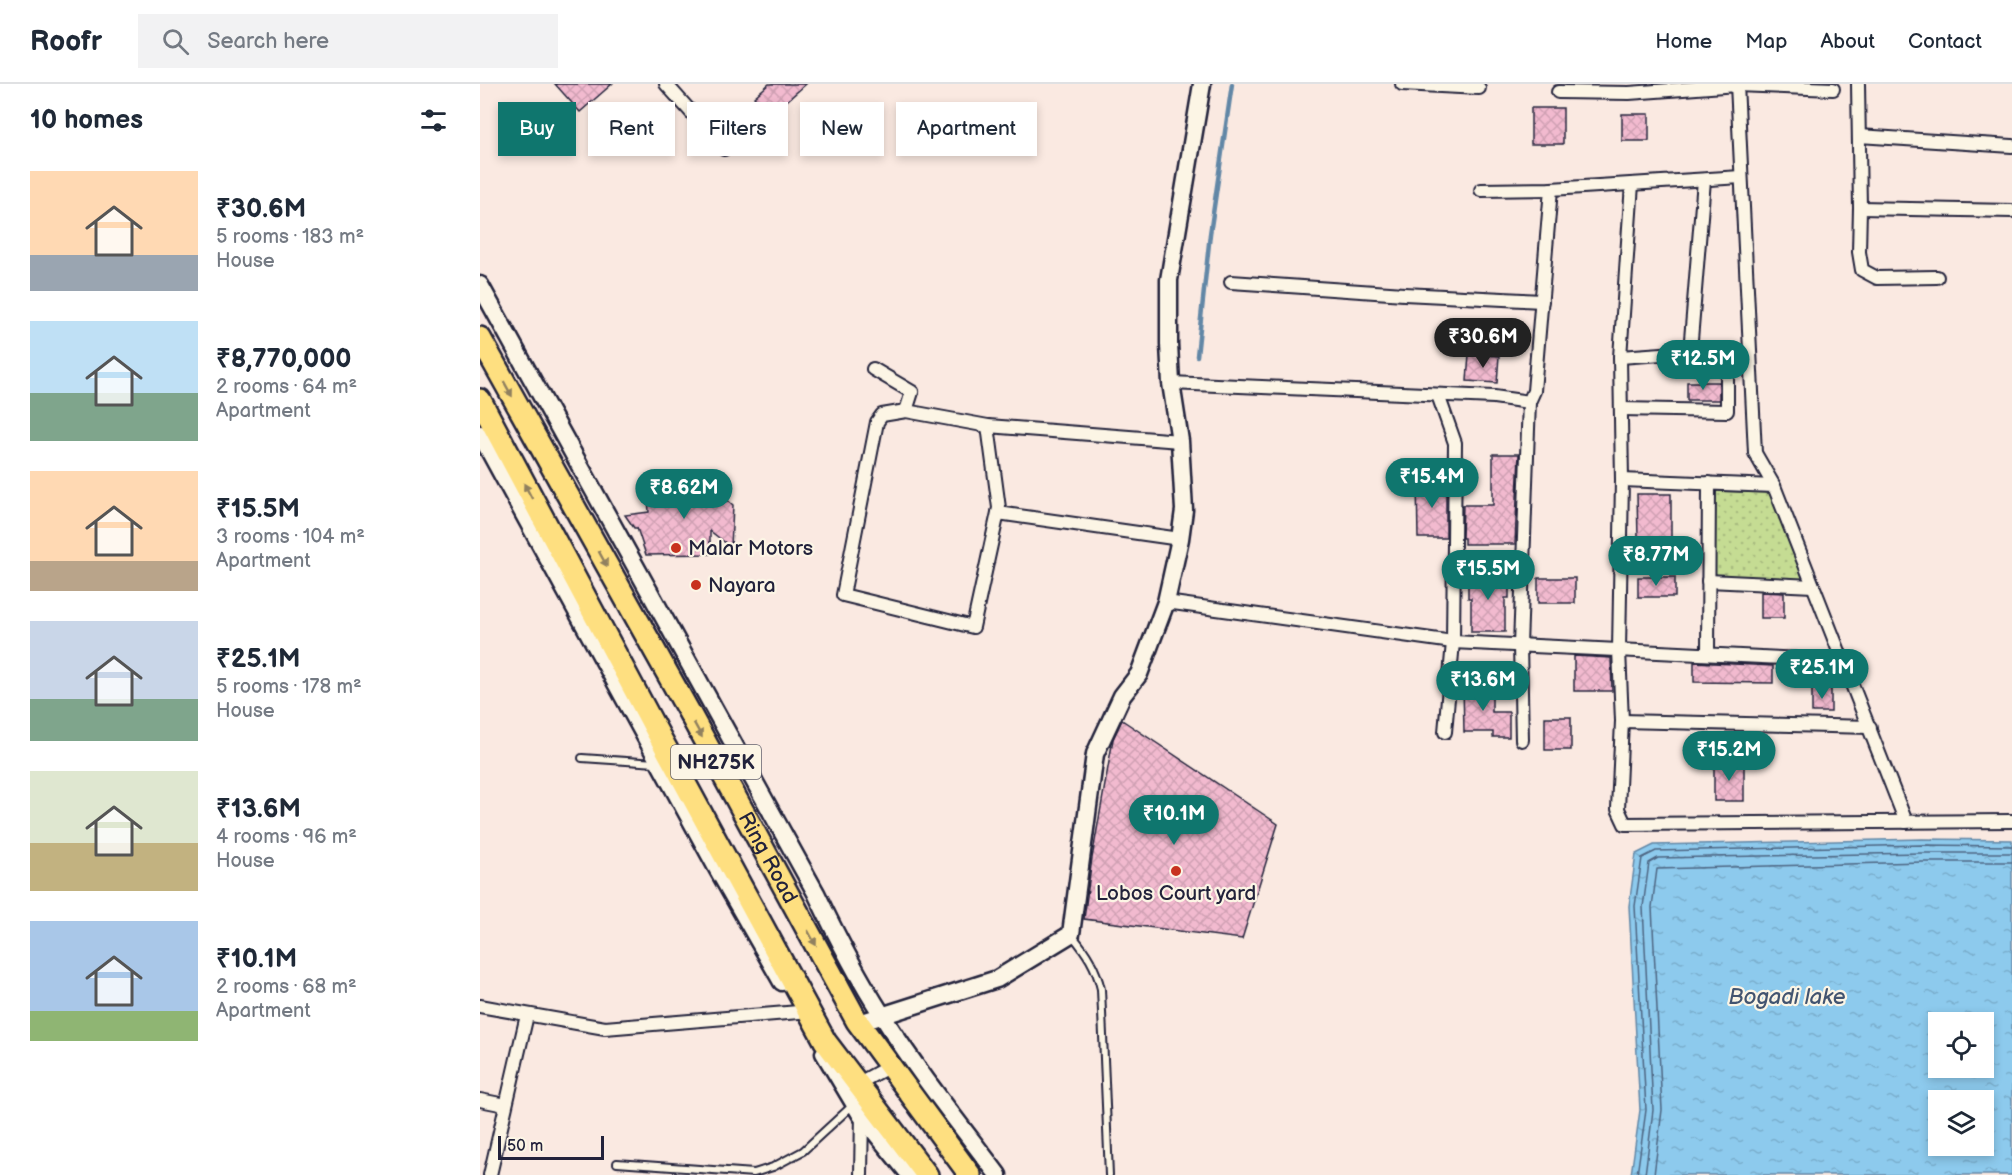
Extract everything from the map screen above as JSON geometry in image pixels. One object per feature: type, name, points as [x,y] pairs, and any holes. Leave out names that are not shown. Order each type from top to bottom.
[{"type":"highway","name":"Ring Road","points":[[480,338],[689,712],[859,1023],[970,1175]]},
{"type":"highway","name":"Ring Road","points":[[480,400],[825,1041],[860,1100],[927,1175]]},
{"type":"street","points":[[666,84],[687,108]]},
{"type":"street","points":[[859,1023],[997,979],[1071,934],[1095,754],[1122,696],[1139,674],[1166,602],[1180,539],[1184,510],[1180,441],[1171,383],[1168,344],[1170,271],[1202,84]]},
{"type":"street","points":[[1402,84],[1479,88]]},
{"type":"street","points":[[1857,84],[1859,252],[1862,270],[1877,278],[1937,277]]},
{"type":"street","points":[[1737,85],[1755,453],[1774,486],[1906,822]]},
{"type":"street","points":[[1558,92],[1737,85],[1833,89]]},
{"type":"street","points":[[1859,136],[2012,146]]},
{"type":"street","points":[[1480,190],[1551,189],[1742,177]]},
{"type":"street","points":[[1620,357],[1690,352],[1704,180]]},
{"type":"street","points":[[1632,184],[1620,357],[1622,480],[1619,650],[1622,721],[1618,809],[1626,824],[2012,821]]},
{"type":"street","points":[[1522,740],[1520,645],[1529,402],[1534,391],[1551,189]]},
{"type":"street","points":[[1860,208],[2012,211]]},
{"type":"street","points":[[1231,282],[1542,301]]},
{"type":"street","points":[[480,285],[810,884],[850,963],[922,1075],[998,1175]]},
{"type":"street","points":[[1621,409],[1727,411],[1727,353]]},
{"type":"street","points":[[873,369],[912,392],[906,411]]},
{"type":"street","points":[[1171,383],[1494,397],[1529,402]]},
{"type":"street","points":[[1438,395],[1455,443],[1453,642],[1445,732]]},
{"type":"street","points":[[988,426],[999,508],[973,627],[843,594],[877,422],[882,415],[906,411],[988,426],[1180,441]]},
{"type":"street","points":[[480,434],[660,764],[799,1012],[910,1175]]},
{"type":"street","points":[[1622,480],[1774,486]]},
{"type":"street","points":[[1708,483],[1708,654]]},
{"type":"street","points":[[998,513],[1180,539]]},
{"type":"street","points":[[1708,581],[1813,586]]},
{"type":"street","points":[[1166,602],[1453,642],[1842,661]]},
{"type":"street","points":[[1622,721],[1870,727]]},
{"type":"street","points":[[480,1006],[605,1028],[799,1012]]},
{"type":"street","points":[[490,1175],[526,1015]]},
{"type":"street","points":[[861,1175],[860,1100],[890,1066]]},
{"type":"street","points":[[480,1100],[505,1105]]},
{"type":"lane","points":[[582,758],[660,764]]},
{"type":"lane","points":[[1071,934],[1092,961],[1101,989],[1109,1175]]},
{"type":"lane","points":[[617,1164],[754,1173],[773,1167],[803,1150],[860,1100]]},
{"type":"green space","points":[[1713,491],[1772,493],[1808,580],[1714,577]]},
{"type":"water","name":"Bogadi lake","points":[[1922,839],[2012,840],[2012,1175],[1631,1175],[1640,1110],[1629,906],[1636,854],[1654,845]]},
{"type":"building","points":[[555,84],[612,84],[591,102],[588,102],[588,105],[580,112],[576,108],[576,102],[571,102]]},
{"type":"building","points":[[769,84],[806,84],[786,102],[759,102],[754,97]]},
{"type":"building","points":[[1531,108],[1563,108],[1563,144],[1531,144]]},
{"type":"building","points":[[1622,114],[1649,114],[1649,141],[1622,141]]},
{"type":"building","points":[[1469,354],[1499,356],[1497,383],[1467,381]]},
{"type":"building","points":[[1687,382],[1719,382],[1719,400],[1687,400]]},
{"type":"building","points":[[1493,454],[1519,454],[1515,544],[1464,544],[1464,538],[1462,538],[1463,505],[1493,505]]},
{"type":"building","points":[[677,480],[707,482],[733,505],[731,547],[710,531],[710,554],[646,555],[637,528],[634,528],[625,515],[649,512],[648,498],[659,497]]},
{"type":"building","points":[[1417,481],[1446,481],[1446,538],[1418,538]]},
{"type":"building","points":[[1637,494],[1671,494],[1671,538],[1638,538]]},
{"type":"building","points":[[1468,573],[1509,573],[1509,598],[1505,598],[1505,632],[1471,632]]},
{"type":"building","points":[[1638,577],[1675,577],[1675,597],[1638,597]]},
{"type":"building","points":[[1538,578],[1575,578],[1575,603],[1538,603]]},
{"type":"building","points":[[1761,592],[1784,593],[1784,618],[1761,618]]},
{"type":"building","points":[[1574,656],[1611,658],[1612,691],[1574,691]]},
{"type":"building","points":[[1694,662],[1773,666],[1773,683],[1694,682]]},
{"type":"building","points":[[1463,684],[1492,684],[1492,712],[1509,712],[1509,737],[1493,737],[1493,732],[1464,732]]},
{"type":"building","points":[[1812,688],[1831,688],[1831,712],[1812,712]]},
{"type":"building","points":[[1545,717],[1571,717],[1571,750],[1545,750]]},
{"type":"building","name":"Lobos Court yard","points":[[1122,720],[1278,824],[1242,939],[1084,919],[1092,858],[1113,739]]},
{"type":"building","points":[[1714,763],[1744,763],[1744,801],[1714,801]]},
{"type":"waterway","points":[[1197,356],[1210,234],[1232,84]]},
{"type":"place","name":"Malar Motors","points":[[676,548]]},
{"type":"place","name":"Nayara","points":[[696,585]]},
{"type":"place","name":"Lobos Court yard","points":[[1176,871]]}]
